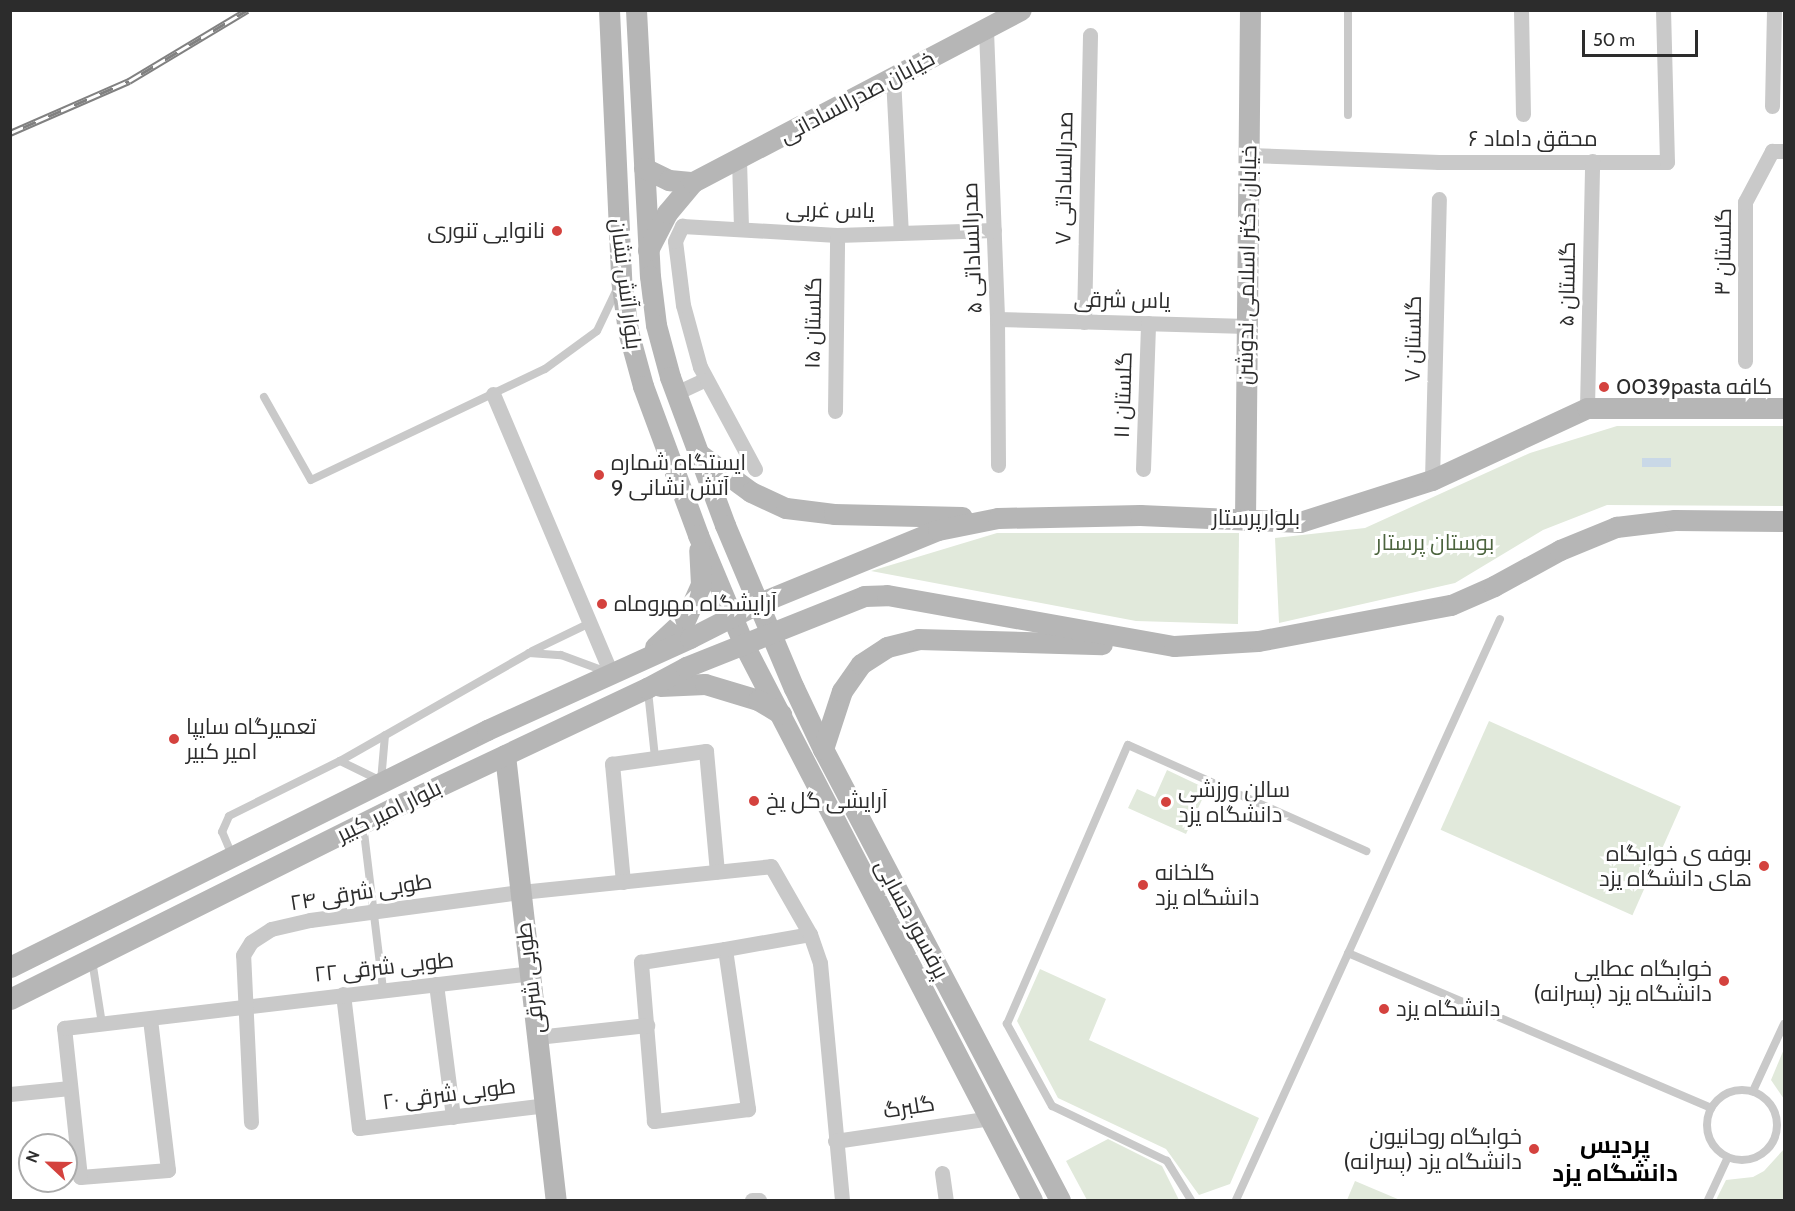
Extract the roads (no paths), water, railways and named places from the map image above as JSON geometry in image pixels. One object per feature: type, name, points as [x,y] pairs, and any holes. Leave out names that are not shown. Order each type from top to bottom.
[{"type":"main road","name":"بلوار آتش نشان","points":[[609,10],[621,279],[628,331],[643,386],[698,535],[744,645]]},
{"type":"main road","name":"بلوار آتش نشان","points":[[636,10],[648,251],[656,325],[676,393],[725,525],[771,633]]},
{"type":"main road","name":"خیابان صدرالساداتی","points":[[693,182],[739,160],[1021,10]]},
{"type":"main road","name":"خيابان دکتر اسلامی ندوشن","points":[[1245,520],[1250,10]]},
{"type":"main road","points":[[644,168],[669,180],[693,182]]},
{"type":"main road","points":[[648,251],[667,213],[693,182]]},
{"type":"main road","name":"بلوارپرستار","points":[[759,603],[863,558],[938,530],[998,518],[1140,516],[1300,522],[1432,480],[1587,408],[1785,408]]},
{"type":"main road","points":[[699,454],[751,492],[786,508],[834,514],[998,518]]},
{"type":"main road","points":[[823,749],[842,692],[861,664],[887,647],[918,639],[1174,646],[1258,641],[1451,605],[1494,586],[1560,550],[1616,528],[1675,520],[1785,522]]},
{"type":"main road","points":[[644,658],[686,618],[700,584],[698,535]]},
{"type":"main road","points":[[863,558],[855,571],[856,577],[859,583],[880,596]]},
{"type":"main road","points":[[771,633],[864,596],[880,596],[1174,646]]},
{"type":"main road","name":"بلوار امیر کبیر","points":[[10,967],[381,781],[759,603]]},
{"type":"main road","name":"بلوار امیر کبیر","points":[[10,999],[363,823],[647,688],[686,667],[771,633]]},
{"type":"main road","name":"پرفسور حسابی","points":[[771,633],[823,749],[1060,1200]]},
{"type":"main road","name":"پرفسور حسابی","points":[[744,645],[1032,1200]]},
{"type":"main road","points":[[647,688],[677,683],[705,684],[758,700],[781,714]]},
{"type":"main road","name":"طوبی شرقی","points":[[505,755],[556,1200]]},
{"type":"main road","points":[[232,855],[245,882]]},
{"type":"street","points":[[1521,10],[1523,114]]},
{"type":"street","name":"محقق داماد ۶","points":[[1248,154],[1439,162],[1667,162],[1663,10]]},
{"type":"street","points":[[1772,106],[1774,10]]},
{"type":"street","name":"صدرالساداتی ۵","points":[[986,30],[997,319],[998,465]]},
{"type":"street","name":"صدرالساداتی ۷","points":[[1084,322],[1090,35]]},
{"type":"street","points":[[893,77],[902,233]]},
{"type":"street","name":"گلستان ۳","points":[[1745,361],[1745,202],[1778,151]]},
{"type":"street","points":[[739,160],[741,229]]},
{"type":"street","name":"گلستان ۵","points":[[1587,408],[1592,161]]},
{"type":"street","name":"گلستان ۷","points":[[1432,480],[1439,200]]},
{"type":"street","name":"یاس غربی","points":[[706,379],[700,367],[683,305],[675,241],[682,226],[837,235],[994,230]]},
{"type":"street","name":"گلستان ۱۵","points":[[835,411],[837,235]]},
{"type":"street","name":"یاس شرقی","points":[[997,319],[1247,326]]},
{"type":"street","name":"گلستان ۱۱","points":[[1143,469],[1148,323]]},
{"type":"street","points":[[676,393],[706,379],[756,469]]},
{"type":"street","points":[[493,394],[611,674]]},
{"type":"street","points":[[623,882],[612,764],[706,751],[717,871]]},
{"type":"street","name":"طوبی شرقی ۲۴","points":[[251,1122],[243,955],[251,942],[271,929],[310,920],[521,892],[771,866],[810,934]]},
{"type":"street","points":[[725,950],[748,1109],[654,1121],[641,962],[725,950],[810,934],[820,963],[842,1200]]},
{"type":"street","name":"طوبی شرقی ۲۲","points":[[70,1088],[64,1028],[530,973]]},
{"type":"street","points":[[436,984],[453,1117]]},
{"type":"street","name":"طوبی شرقی ۲۰","points":[[343,994],[359,1128],[545,1105]]},
{"type":"street","points":[[10,1094],[70,1088],[80,1177],[168,1170],[150,1019]]},
{"type":"street","points":[[537,1037],[647,1025]]},
{"type":"street","name":"گلبرگ","points":[[835,1141],[990,1118]]},
{"type":"street","points":[[942,1173],[946,1200]]},
{"type":"street","points":[[752,1200],[759,1200]]},
{"type":"lane","points":[[1348,10],[1348,115]]},
{"type":"lane","points":[[264,397],[310,480],[545,369],[597,331],[621,279]]},
{"type":"lane","points":[[1236,1200],[1500,619]]},
{"type":"lane","points":[[232,855],[222,832],[230,816],[340,761],[529,653],[590,623]]},
{"type":"lane","points":[[529,653],[561,655],[611,674]]},
{"type":"lane","points":[[647,688],[655,758]]},
{"type":"lane","points":[[340,761],[381,781],[385,735]]},
{"type":"lane","points":[[1191,1200],[1167,1161],[1052,1106],[1007,1024],[1128,745],[1366,851]]},
{"type":"lane","points":[[363,823],[383,990]]},
{"type":"lane","points":[[1348,952],[1711,1108]]},
{"type":"lane","points":[[92,958],[102,1024]]},
{"type":"lane","points":[[1753,1091],[1785,1024]]},
{"type":"lane","points":[[1753,1091],[1769,1102],[1781,1116],[1775,1139],[1769,1148],[1750,1160],[1728,1158],[1710,1139],[1707,1120],[1711,1108],[1729,1092],[1753,1091]]},
{"type":"lane","points":[[1708,1200],[1728,1158]]},
{"type":"water","points":[[1642,458],[1671,458],[1671,467],[1642,467]]},
{"type":"railway","points":[[10,133],[129,81],[247,10]]},
{"type":"place","name":"نانوایی تنوری","points":[[557,231]]},
{"type":"place","name":"0039pasta کافه","points":[[1604,387]]},
{"type":"place","name":"ایستگاه شماره 9 آتش نشانی","points":[[599,475]]},
{"type":"place","name":"آرایشگاه مهروماه","points":[[602,604]]},
{"type":"place","name":"تعمیرگاه سایپا امیر کبیر","points":[[174,739]]},
{"type":"place","name":"آرایشی گل یخ","points":[[754,801]]},
{"type":"place","name":"سالن ورزشی دانشگاه یزد","points":[[1166,802]]},
{"type":"place","name":"بوفه ی خوابگاه های دانشگاه یزد","points":[[1764,866]]},
{"type":"place","name":"گلخانه دانشگاه یزد","points":[[1143,885]]},
{"type":"place","name":"خوابگاه عطایی (پسرانه) دانشگاه یزد","points":[[1724,981]]},
{"type":"place","name":"دانشگاه یزد","points":[[1384,1009]]},
{"type":"place","name":"خوابگاه روحانیون (پسرانه) دانشگاه یزد","points":[[1534,1149]]},
{"type":"district","name":"پردیس دانشگاه یزد","points":[[1615,1159]]},
{"type":"park label","name":"بوستان پرستار","points":[[1435,543]]}]
